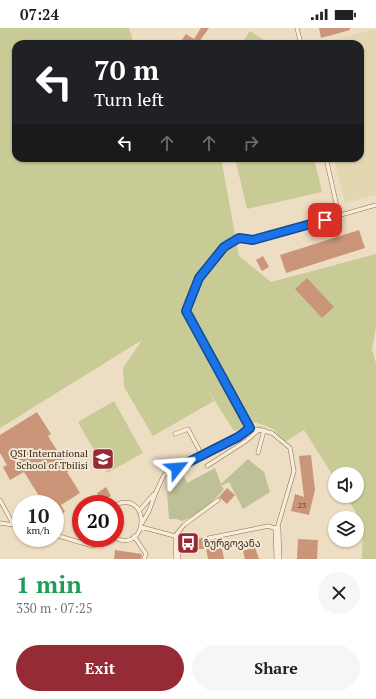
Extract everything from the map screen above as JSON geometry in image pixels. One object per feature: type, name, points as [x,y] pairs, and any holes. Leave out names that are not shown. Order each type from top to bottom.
[{"type":"street","points":[[277,529],[277,558]]},
{"type":"street","points":[[176,539],[177,559]]},
{"type":"lane","points":[[297,28],[300,40]]},
{"type":"lane","points":[[327,162],[339,216]]},
{"type":"lane","points":[[250,428],[186,311],[199,278],[224,247],[239,238],[253,240],[376,205]]},
{"type":"lane","points":[[175,434],[188,428],[202,455]]},
{"type":"lane","points":[[124,540],[138,534],[164,475],[238,437],[250,428],[272,433],[290,448],[294,471],[277,529],[268,526],[209,538]]},
{"type":"lane","points":[[258,453],[262,430]]},
{"type":"lane","points":[[207,466],[262,430]]},
{"type":"lane","points":[[139,511],[156,492]]},
{"type":"lane","points":[[0,500],[12,522]]},
{"type":"lane","points":[[142,525],[176,539],[184,525],[218,500]]},
{"type":"lane","points":[[124,503],[130,504],[139,511],[142,525]]},
{"type":"lane","points":[[0,523],[12,524]]},
{"type":"lane","points":[[134,536],[146,554],[144,559]]},
{"type":"shaded area","points":[[376,29],[376,195],[345,203],[335,162],[364,162],[364,40],[334,40]]},
{"type":"green space","points":[[0,28],[129,28],[133,40],[12,40],[12,162],[222,162],[239,256],[271,282],[376,254],[376,327],[372,350],[376,363],[376,559],[362,559],[362,547],[364,547],[364,511],[355,511],[350,503],[364,503],[364,467],[328,468],[304,430],[285,442],[273,429],[255,422],[234,431],[204,384],[214,401],[153,436],[124,387],[123,368],[142,340],[0,428]]},
{"type":"green space","points":[[250,31],[264,40],[244,40]]},
{"type":"green space","points":[[236,162],[315,162],[322,192],[247,209]]},
{"type":"green space","points":[[114,401],[143,453],[107,473],[78,422]]},
{"type":"green space","points":[[248,459],[264,472],[270,492],[243,509],[229,482],[221,486],[224,489],[205,508],[194,515],[182,521],[169,519],[167,492],[169,481],[184,476],[187,483],[215,468],[221,484]]},
{"type":"building","points":[[201,28],[209,28],[200,40],[182,40],[186,34],[194,39]]},
{"type":"building","points":[[319,28],[350,28],[350,30],[321,38]]},
{"type":"building","points":[[359,230],[365,248],[286,273],[280,255]]},
{"type":"building","points":[[263,256],[269,267],[262,271],[256,260]]},
{"type":"building","points":[[307,278],[334,307],[322,318],[295,289]]},
{"type":"building","points":[[37,412],[51,434],[48,436],[66,465],[68,464],[71,470],[67,472],[80,493],[72,495],[72,498],[64,503],[64,495],[38,495],[24,472],[10,480],[3,467],[7,465],[0,453],[0,435]]},
{"type":"building","points":[[311,455],[315,490],[309,515],[291,511],[295,494],[304,497],[299,456]]},
{"type":"building","points":[[106,487],[110,495],[98,495],[97,493]]},
{"type":"building","points":[[227,488],[235,495],[227,504],[219,497]]},
{"type":"building","points":[[203,538],[204,549],[196,549],[195,539]]},
{"type":"building","points":[[298,539],[318,540],[317,559],[297,559]]},
{"type":"building","points":[[221,544],[224,559],[208,559],[206,548]]},
{"type":"building","points":[[255,547],[259,559],[245,559],[243,551]]},
{"type":"building","points":[[115,550],[142,554],[141,559],[114,559]]},
{"type":"place","name":"QSI International School of Tbilisi","points":[[103,459]]},
{"type":"place","name":"ზურგოვანა","points":[[188,543]]},
{"type":"route","points":[[177,468],[238,437],[250,428],[186,311],[199,278],[224,247],[239,238],[253,240],[325,220]]}]
